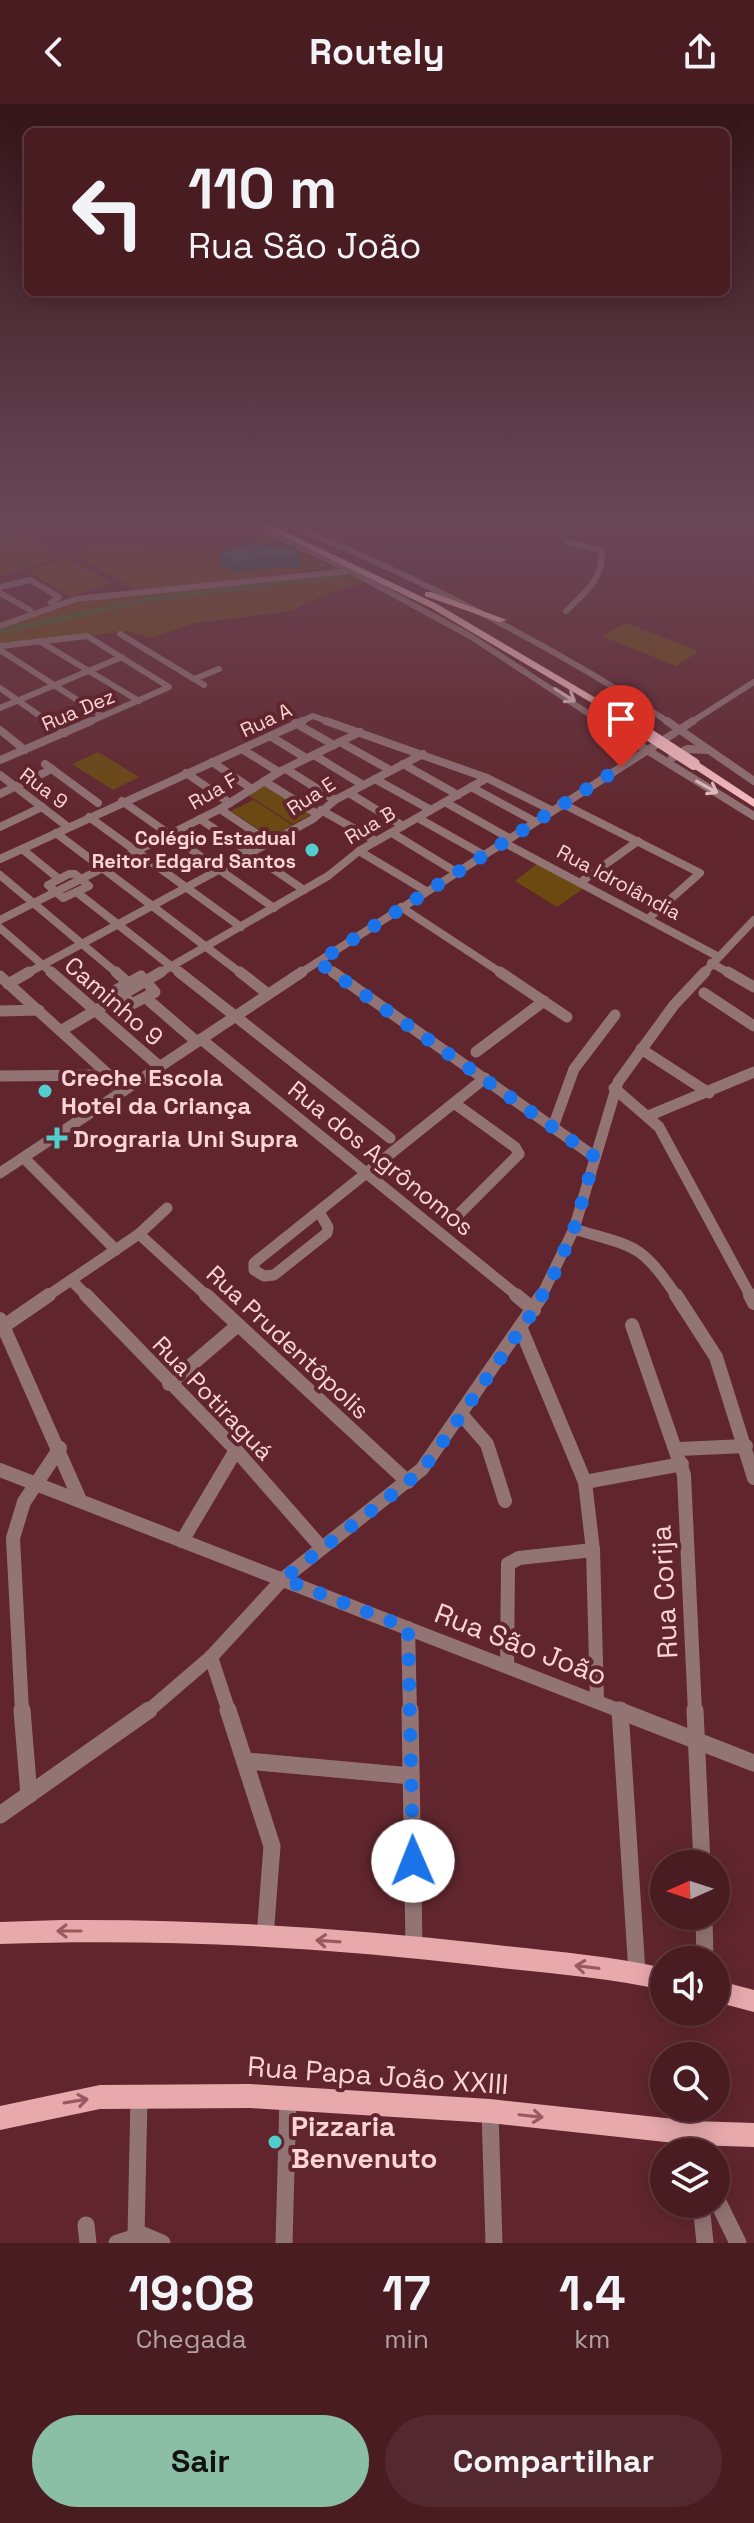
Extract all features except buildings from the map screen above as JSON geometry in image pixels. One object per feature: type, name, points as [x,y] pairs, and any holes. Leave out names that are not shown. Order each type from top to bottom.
[{"type":"highway","points":[[455,625],[470,636]]},
{"type":"highway","points":[[467,625],[627,716]]},
{"type":"highway","points":[[478,625],[754,796]]},
{"type":"highway","points":[[697,762],[754,804]]},
{"type":"main road","points":[[0,1933],[74,1931],[265,1937],[414,1946],[650,1976]]},
{"type":"main road","points":[[730,1995],[754,2001]]},
{"type":"main road","name":"Rua Papa João XXIII","points":[[0,2118],[100,2097],[288,2098],[490,2111],[662,2138]]},
{"type":"main road","name":"Rua Papa João XXIII","points":[[730,2138],[754,2135]]},
{"type":"street","points":[[450,625],[754,816]]},
{"type":"street","points":[[510,625],[678,727],[754,781]]},
{"type":"street","points":[[120,634],[204,685]]},
{"type":"street","name":"Rua Dez","points":[[0,760],[169,687],[90,637],[38,640]]},
{"type":"street","points":[[0,648],[38,640],[139,701]]},
{"type":"street","points":[[0,648],[102,716]]},
{"type":"street","points":[[133,663],[151,654]]},
{"type":"street","points":[[0,708],[122,657]]},
{"type":"street","points":[[170,665],[185,659]]},
{"type":"street","points":[[194,679],[219,669]]},
{"type":"street","points":[[0,1173],[643,748],[657,744],[678,727],[754,682]]},
{"type":"street","points":[[0,688],[65,733]]},
{"type":"street","points":[[618,730],[638,733],[657,726],[659,722],[655,713]]},
{"type":"street","name":"Rua A","points":[[0,859],[295,723],[319,717],[487,778],[551,810]]},
{"type":"street","points":[[295,723],[390,770]]},
{"type":"street","points":[[0,730],[25,750]]},
{"type":"street","name":"Rua F","points":[[55,892],[220,809],[282,770],[360,732]]},
{"type":"street","points":[[270,736],[363,785]]},
{"type":"street","points":[[683,774],[672,759],[681,751],[699,748],[721,757]]},
{"type":"street","points":[[242,749],[335,800]]},
{"type":"street","name":"Rua E","points":[[4,980],[44,965],[250,854],[335,800],[423,754]]},
{"type":"street","points":[[212,762],[252,789]]},
{"type":"street","points":[[403,764],[458,795]]},
{"type":"street","points":[[0,794],[48,766],[98,803]]},
{"type":"street","points":[[186,773],[230,803]]},
{"type":"street","name":"Rua 9","points":[[0,775],[68,827]]},
{"type":"street","name":"Rua B","points":[[120,996],[274,908],[359,851],[487,778]]},
{"type":"street","points":[[375,779],[431,810]]},
{"type":"street","points":[[264,781],[376,841]]},
{"type":"street","points":[[471,787],[534,821]]},
{"type":"street","points":[[349,793],[403,826]]},
{"type":"street","points":[[122,801],[274,908]]},
{"type":"street","name":"Rua Idrolândia","points":[[445,802],[506,840],[649,918],[754,987]]},
{"type":"street","points":[[561,803],[694,869],[701,876],[649,918]]},
{"type":"street","points":[[0,827],[42,807]]},
{"type":"street","points":[[220,809],[269,842]]},
{"type":"street","points":[[89,817],[241,927]]},
{"type":"street","points":[[418,818],[482,854]]},
{"type":"street","points":[[200,819],[304,890]]},
{"type":"street","points":[[56,833],[268,994]]},
{"type":"street","points":[[392,833],[456,872]]},
{"type":"street","points":[[581,882],[638,841]]},
{"type":"street","points":[[22,849],[59,879]]},
{"type":"street","points":[[359,851],[426,891]]},
{"type":"street","points":[[74,873],[89,886],[66,899],[48,886],[59,879],[74,873]]},
{"type":"street","points":[[0,875],[127,982]]},
{"type":"street","points":[[0,920],[55,892]]},
{"type":"street","points":[[79,894],[390,1138]]},
{"type":"street","points":[[401,907],[567,1017]]},
{"type":"street","points":[[0,1815],[128,1728],[211,1657],[283,1579],[408,1482],[430,1460],[534,1310],[574,1229],[614,1088],[641,1049],[714,959],[754,920]]},
{"type":"street","name":"Caminho 9","points":[[0,928],[159,1066]]},
{"type":"street","points":[[318,962],[595,1157]]},
{"type":"street","points":[[140,976],[156,990],[147,999],[133,1004],[120,996],[116,989],[127,982],[140,976]]},
{"type":"street","points":[[4,980],[74,1041],[111,1080]]},
{"type":"street","points":[[704,993],[754,1026]]},
{"type":"street","points":[[62,1030],[120,996]]},
{"type":"street","name":"Rua dos Agrônomos","points":[[147,999],[534,1310]]},
{"type":"street","points":[[476,1052],[544,1001]]},
{"type":"street","points":[[0,1011],[39,1010]]},
{"type":"street","points":[[553,1127],[574,1069],[615,1015]]},
{"type":"street","points":[[74,1041],[91,1067],[80,1075]]},
{"type":"street","points":[[641,1049],[709,1093]]},
{"type":"street","points":[[648,1116],[754,1072]]},
{"type":"street","points":[[6,1079],[80,1075],[132,1084]]},
{"type":"street","points":[[319,1212],[328,1227],[327,1233],[274,1275],[264,1276],[254,1270],[254,1263],[485,1078]]},
{"type":"street","points":[[6,1079],[111,1080]]},
{"type":"street","points":[[614,1088],[648,1116],[666,1137],[754,1303]]},
{"type":"street","points":[[453,1220],[519,1154],[515,1147],[454,1103]]},
{"type":"street","points":[[24,1158],[116,1250]]},
{"type":"street","points":[[80,1500],[60,1448],[2,1322],[72,1281],[139,1234],[167,1208]]},
{"type":"street","points":[[574,1229],[635,1246],[649,1256],[710,1344],[721,1368],[754,1478]]},
{"type":"street","name":"Rua Prudentôpolis","points":[[139,1234],[408,1482]]},
{"type":"street","name":"Rua Potiraguá","points":[[72,1281],[236,1450],[321,1547]]},
{"type":"street","points":[[169,1384],[238,1325]]},
{"type":"street","name":"Rua Corija","points":[[632,1325],[680,1457],[698,1741],[702,1850]]},
{"type":"street","points":[[521,1329],[585,1482],[593,1550],[597,1700]]},
{"type":"street","points":[[461,1414],[487,1444],[505,1501]]},
{"type":"street","points":[[585,1482],[680,1457],[746,1446]]},
{"type":"street","points":[[29,1795],[7,1633],[13,1538],[20,1512],[60,1448]]},
{"type":"street","points":[[182,1541],[236,1450]]},
{"type":"street","name":"Rua São João","points":[[0,1470],[754,1763]]},
{"type":"street","points":[[507,1666],[508,1564],[519,1558],[593,1550]]},
{"type":"street","points":[[408,1628],[414,1946]]},
{"type":"street","points":[[211,1657],[272,1846],[265,1937]]},
{"type":"street","points":[[620,1710],[637,1973]]},
{"type":"street","points":[[247,1761],[411,1776]]},
{"type":"street","points":[[139,2097],[127,2239],[151,2236],[162,2243]]},
{"type":"street","points":[[284,2243],[288,2098]]},
{"type":"street","points":[[490,2111],[494,2243]]},
{"type":"street","points":[[702,2218],[705,2243]]},
{"type":"street","points":[[726,2218],[738,2243]]},
{"type":"shaded area","points":[[190,625],[150,638],[127,631],[0,646],[0,626]]},
{"type":"shaded area","points":[[623,625],[631,625],[699,651],[676,666],[602,636]]},
{"type":"shaded area","points":[[98,752],[139,777],[113,790],[72,764]]},
{"type":"shaded area","points":[[265,786],[310,815],[293,824],[248,795]]},
{"type":"shaded area","points":[[254,800],[292,825],[270,837],[231,811]]},
{"type":"shaded area","points":[[538,863],[583,889],[557,907],[515,881]]},
{"type":"waterway","points":[[0,632],[32,625]]},
{"type":"place","name":"Colégio Estadual Reitor Edgard Santos","points":[[312,850]]},
{"type":"place","name":"Creche Escola Hotel da Criança","points":[[45,1091]]},
{"type":"place","name":"Drograria Uni Supra","points":[[57,1138]]},
{"type":"place","name":"Pizzaria Benvenuto","points":[[275,2142]]},
{"type":"route","points":[[413,1861],[408,1628],[283,1579],[408,1482],[430,1460],[534,1310],[553,1276],[574,1229],[595,1157],[318,962],[621,767]]}]
